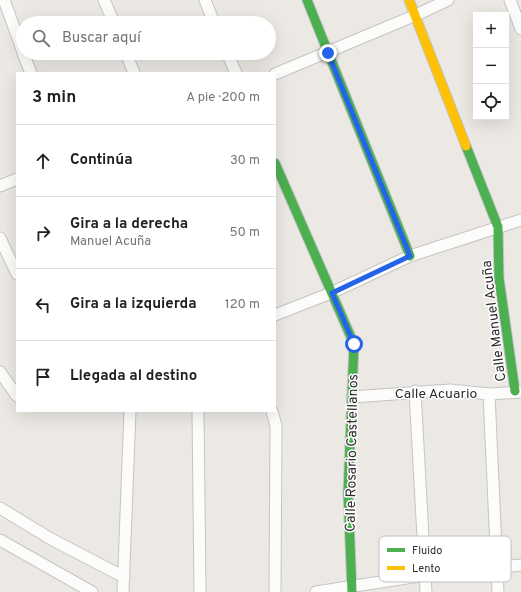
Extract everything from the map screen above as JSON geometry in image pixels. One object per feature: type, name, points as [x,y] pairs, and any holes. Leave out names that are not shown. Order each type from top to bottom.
[{"type":"street","points":[[4,0],[16,33]]},
{"type":"street","points":[[104,0],[111,16]]},
{"type":"street","points":[[205,0],[211,16]]},
{"type":"street","points":[[307,0],[410,256]]},
{"type":"street","name":"Calle Manuel Acuña","points":[[409,0],[498,228],[499,278],[518,392]]},
{"type":"street","points":[[276,74],[328,53],[448,0]]},
{"type":"street","points":[[510,0],[521,29]]},
{"type":"street","points":[[26,60],[31,72]]},
{"type":"street","points":[[129,60],[134,72]]},
{"type":"street","points":[[230,60],[236,72]]},
{"type":"street","name":"Calle Rosario Castellanos","points":[[276,165],[354,344],[348,493],[352,589]]},
{"type":"street","points":[[0,186],[16,179]]},
{"type":"street","points":[[276,315],[332,293],[410,256],[521,220]]},
{"type":"street","points":[[0,238],[16,272]]},
{"type":"street","points":[[0,372],[16,395]]},
{"type":"street","name":"Calle Acuario","points":[[352,397],[415,391],[450,390],[489,394],[518,392]]},
{"type":"street","points":[[415,391],[424,536]]},
{"type":"street","points":[[489,394],[496,536]]},
{"type":"street","points":[[123,592],[130,412]]},
{"type":"street","points":[[198,412],[200,592]]},
{"type":"street","points":[[272,412],[276,426],[275,592]]},
{"type":"street","points":[[0,508],[51,539],[124,577]]},
{"type":"street","points":[[0,540],[92,592]]},
{"type":"street","points":[[511,566],[521,565]]},
{"type":"street","points":[[316,592],[352,589],[389,582]]},
{"type":"traffic: fast","points":[[307,0],[410,256]]},
{"type":"traffic: fast","points":[[466,146],[498,227],[499,278],[515,391]]},
{"type":"traffic: fast","points":[[276,165],[354,344],[348,493],[352,592]]},
{"type":"traffic: slow","points":[[409,0],[466,146]]},
{"type":"route","points":[[328,53],[410,256],[332,293],[354,344]]}]
